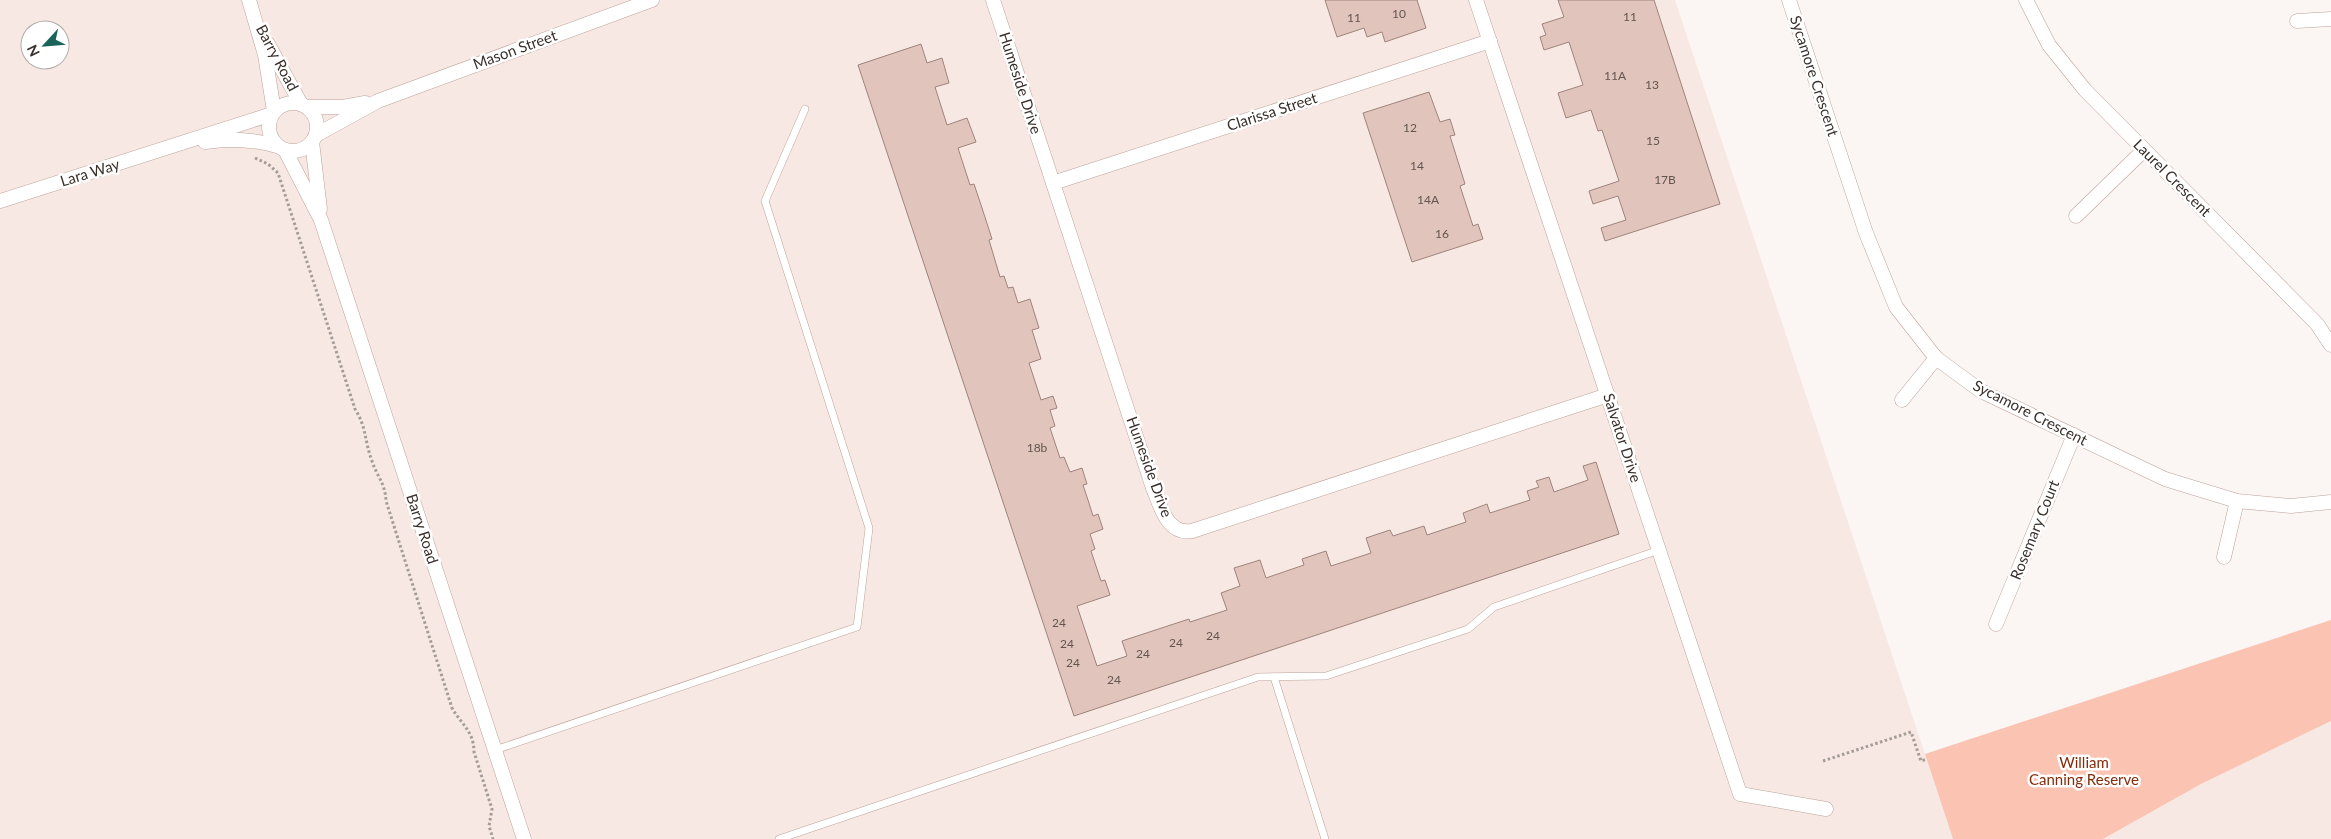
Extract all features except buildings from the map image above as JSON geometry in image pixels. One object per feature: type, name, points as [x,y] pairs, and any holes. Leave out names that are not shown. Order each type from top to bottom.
[{"type":"street","name":"Mason Street","points":[[305,106],[343,107],[378,100],[652,0]]},
{"type":"street","name":"Humeside Drive","points":[[993,0],[1154,488],[1163,512],[1176,530],[1192,532],[1608,394]]},
{"type":"street","name":"Salvator Drive","points":[[1476,0],[1740,794],[1826,809]]},
{"type":"street","name":"Sycamore Crescent","points":[[1789,0],[1866,233],[1896,307],[1936,358],[1981,391],[2165,479],[2236,501],[2291,506],[2331,502]]},
{"type":"street","name":"Laurel Crescent","points":[[2026,0],[2049,45],[2085,90],[2317,324],[2331,344]]},
{"type":"street","name":"Barry Road","points":[[251,6],[279,67],[305,106]]},
{"type":"street","name":"Barry Road","points":[[251,6],[265,54],[273,113]]},
{"type":"street","points":[[2297,22],[2331,19]]},
{"type":"street","name":"Clarissa Street","points":[[1054,183],[1490,42]]},
{"type":"street","name":"Mason Street","points":[[314,139],[378,100]]},
{"type":"street","points":[[286,103],[305,106],[317,120],[314,139],[300,150],[281,148],[255,140],[228,139],[179,145],[273,113],[286,103]]},
{"type":"street","points":[[273,113],[268,128],[270,134],[281,148]]},
{"type":"street","name":"Barry Road","points":[[314,139],[321,220]]},
{"type":"street","name":"Lara Way","points":[[0,201],[179,145]]},
{"type":"street","name":"Barry Road","points":[[281,148],[321,220],[524,839]]},
{"type":"street","points":[[2076,216],[2144,150]]},
{"type":"street","points":[[1902,400],[1936,358]]},
{"type":"street","name":"Rosemary Court","points":[[1996,624],[2074,436]]},
{"type":"street","points":[[2224,557],[2236,501]]},
{"type":"lane","points":[[495,750],[857,627],[869,528],[765,201],[804,109]]},
{"type":"lane","points":[[779,839],[1258,677],[1326,676],[1468,629],[1494,607],[1659,550]]},
{"type":"lane","points":[[1274,677],[1326,839]]},
{"type":"path","points":[[255,140],[253,157],[268,164],[278,173],[355,409],[366,430],[365,441],[372,464],[385,487],[386,501],[452,708],[458,719],[466,724],[474,744],[474,752],[492,809],[489,826],[493,839]]},
{"type":"path","points":[[1823,761],[1911,732],[1921,762],[1927,760]]},
{"type":"shaded area","points":[[0,0],[1675,0],[1953,839],[0,839]]},
{"type":"shaded area","points":[[2331,721],[2331,839],[2103,839],[2201,784]]},
{"type":"green space","name":"William Canning Reserve","points":[[2331,620],[2331,721],[2201,784],[2103,839],[1953,839],[1925,754]]}]
